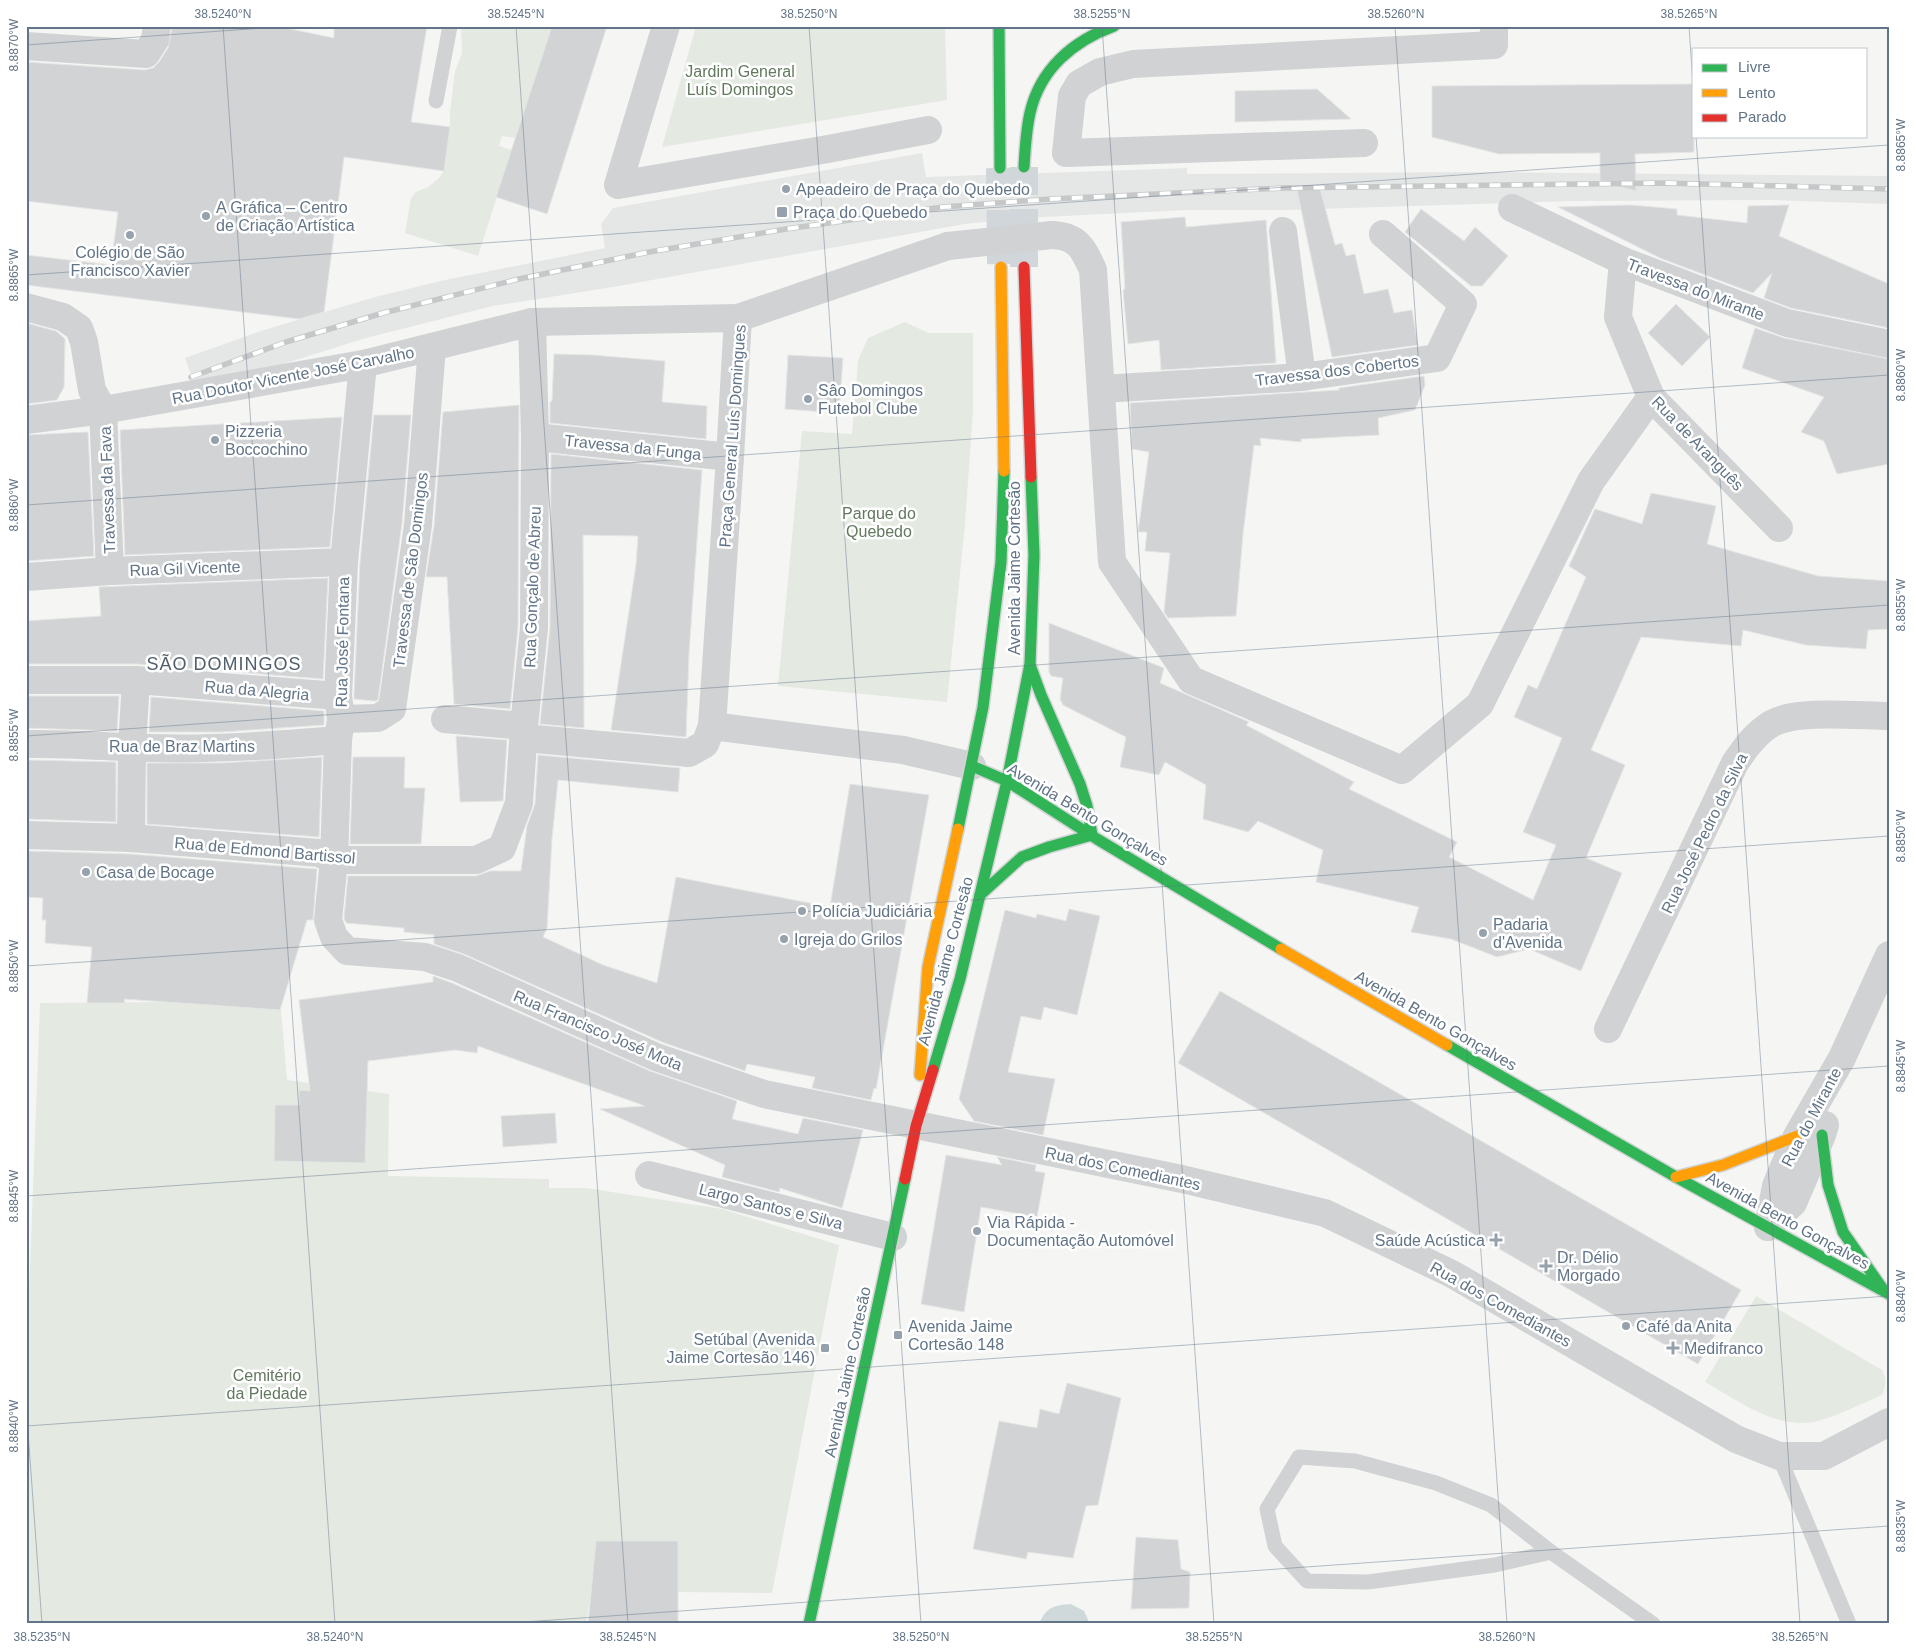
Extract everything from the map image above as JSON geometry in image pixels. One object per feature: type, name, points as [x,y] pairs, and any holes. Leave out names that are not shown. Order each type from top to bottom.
[{"type":"main road","points":[[999,26],[1000,168]]},
{"type":"main road","points":[[1024,167],[1028,125],[1036,94],[1051,69],[1068,48],[1094,32],[1114,26]]},
{"type":"main road","name":"Avenida Jaime Cortesão","points":[[916,1126],[928,967],[983,707],[1001,562],[1004,483],[1001,267]]},
{"type":"main road","name":"Avenida Jaime Cortesão","points":[[809,1624],[916,1126],[960,979],[1007,781],[1030,664],[1034,555],[1024,267]]},
{"type":"main road","points":[[980,894],[1022,857],[1092,835],[1080,784],[1041,696],[1030,664]]},
{"type":"main road","name":"Avenida Bento Gonçalves","points":[[972,766],[1007,781],[1092,835],[1323,974],[1676,1177],[1886,1292]]},
{"type":"main road","points":[[1676,1177],[1704,1172],[1810,1136],[1843,1232],[1886,1292]]},
{"type":"street","points":[[26,46],[146,54],[155,40],[158,26]]},
{"type":"street","points":[[666,26],[618,185],[928,130]]},
{"type":"street","points":[[1364,143],[1066,153],[1072,96],[1079,84],[1100,72],[1142,64],[1494,45],[1494,26]]},
{"type":"street","name":"Travessa do Mirante","points":[[1512,208],[1623,262],[1787,323],[1889,344]]},
{"type":"street","points":[[1283,231],[1302,377]]},
{"type":"street","name":"Travessa dos Cobertos","points":[[1101,389],[1302,377],[1437,358],[1463,304],[1383,234]]},
{"type":"street","name":"Praça General Luís Domingues","points":[[712,726],[738,318],[948,246],[1052,235],[1066,236],[1077,242],[1093,270],[1112,562],[1191,680],[1402,770],[1480,704],[1591,481],[1651,397]]},
{"type":"street","name":"Rua de Aranguês","points":[[1623,262],[1618,317],[1651,397],[1779,528]]},
{"type":"street","points":[[26,307],[63,317],[79,328],[84,342],[92,390],[103,410]]},
{"type":"street","name":"Rua Doutor Vicente José Carvalho","points":[[26,420],[103,410],[363,364],[532,322],[738,318]]},
{"type":"street","name":"Rua Gonçalo de Abreu","points":[[502,848],[519,803],[534,628],[535,438],[532,322]]},
{"type":"street","name":"Travessa de São Domingos","points":[[339,718],[378,718],[392,709],[418,525],[432,348]]},
{"type":"street","name":"Rua José Fontana","points":[[328,920],[334,860],[344,562],[363,364]]},
{"type":"street","name":"Travessa da Fava","points":[[103,410],[110,571]]},
{"type":"street","name":"Travessa da Funga","points":[[535,438],[730,458]]},
{"type":"street","name":"Rua Gil Vicente","points":[[26,577],[110,571],[344,562]]},
{"type":"street","name":"Rua da Alegria","points":[[26,680],[136,680],[339,718]]},
{"type":"street","points":[[131,838],[132,747],[136,680]]},
{"type":"street","name":"Rua José Pedro da Silva","points":[[1608,1029],[1735,763],[1749,742],[1772,724],[1799,716],[1889,716]]},
{"type":"street","name":"Rua de Braz Martins","points":[[26,744],[67,743],[132,747],[250,747],[339,718]]},
{"type":"street","points":[[445,719],[524,732],[689,753],[705,744],[712,726],[903,750],[972,766]]},
{"type":"street","name":"Rua de Edmond Bartissol","points":[[26,835],[131,838],[319,853],[334,860],[476,860],[502,848]]},
{"type":"street","name":"Rua Francisco José Mota","points":[[328,920],[334,937],[348,951],[425,957],[458,968],[656,1057],[764,1094],[916,1126]]},
{"type":"street","name":"Rua do Mirante","points":[[1768,1227],[1776,1186],[1810,1136],[1842,1058],[1889,955]]},
{"type":"street","name":"Rua dos Comediantes","points":[[916,1126],[1182,1179],[1325,1213],[1452,1274],[1736,1439],[1779,1456],[1824,1456],[1889,1422]]},
{"type":"street","name":"Largo Santos e Silva","points":[[649,1175],[893,1237]]},
{"type":"lane","points":[[436,101],[450,26]]},
{"type":"lane","points":[[1779,1456],[1849,1624]]},
{"type":"lane","points":[[1551,1552],[1496,1565],[1368,1582],[1307,1581],[1276,1546],[1267,1509],[1298,1457],[1354,1462],[1436,1483],[1491,1505],[1551,1552],[1652,1624]]},
{"type":"shaded area","points":[[922,153],[926,177],[1187,168],[1187,174],[1461,172],[1889,176],[1889,204],[1769,200],[1574,201],[1285,210],[1187,210],[1024,218],[965,224],[613,287],[493,306],[366,338],[277,366],[198,395],[185,358],[264,330],[375,297],[445,280],[605,248],[601,224],[613,208]]},
{"type":"shaded area","points":[[1071,1604],[1084,1611],[1090,1624],[1039,1624],[1051,1608]]},
{"type":"green space","points":[[461,26],[552,26],[516,138],[502,136],[499,146],[512,150],[478,256],[405,233],[411,198],[416,192],[428,187],[438,179],[444,171],[455,71],[462,53]]},
{"type":"green space","name":"Jardim General Luís Domingos","points":[[696,26],[945,26],[947,100],[662,147]]},
{"type":"green space","name":"Parque do Quebedo","points":[[905,322],[928,333],[973,333],[973,411],[965,524],[947,702],[778,686],[802,431],[852,434],[858,360],[868,338]]},
{"type":"green space","name":"Cemitério da Piedade","points":[[173,1002],[281,1010],[287,1080],[389,1094],[388,1176],[549,1179],[549,1188],[586,1188],[722,1209],[839,1245],[772,1593],[678,1592],[678,1541],[596,1541],[586,1624],[26,1624],[26,1294],[29,1294],[40,1003]]},
{"type":"green space","points":[[1756,1296],[1882,1370],[1885,1382],[1882,1395],[1826,1419],[1803,1423],[1788,1422],[1759,1412],[1705,1382]]},
{"type":"building","points":[[188,26],[276,26],[334,38],[334,26],[427,26],[411,122],[450,127],[444,171],[344,157],[324,312],[299,319],[26,285],[26,255],[111,265],[118,212],[26,201],[26,62],[145,70],[153,68],[168,48],[172,28]]},
{"type":"building","points":[[552,26],[607,26],[547,214],[496,197]]},
{"type":"building","points":[[1692,84],[1692,138],[1694,138],[1694,152],[1635,154],[1636,191],[1600,181],[1600,153],[1499,154],[1432,137],[1432,86]]},
{"type":"building","points":[[1317,89],[1351,119],[1235,122],[1235,91]]},
{"type":"building","points":[[1319,185],[1335,245],[1342,243],[1346,256],[1355,254],[1364,294],[1388,289],[1394,313],[1412,310],[1418,345],[1332,357],[1297,190]]},
{"type":"building","points":[[1630,205],[1677,209],[1677,215],[1747,223],[1748,206],[1789,205],[1779,236],[1889,284],[1889,328],[1791,308],[1764,298],[1772,273],[1753,293],[1660,258],[1558,207]]},
{"type":"building","points":[[1421,209],[1464,241],[1475,227],[1508,256],[1482,286],[1471,286],[1405,232]]},
{"type":"building","points":[[1185,217],[1186,227],[1266,220],[1276,363],[1161,370],[1159,340],[1128,344],[1123,290],[1125,289],[1121,222]]},
{"type":"building","points":[[1676,304],[1710,337],[1682,366],[1648,333]]},
{"type":"building","points":[[26,323],[56,331],[65,339],[64,387],[57,400],[26,404]]},
{"type":"building","points":[[1755,328],[1784,338],[1889,359],[1889,464],[1837,474],[1824,441],[1801,432],[1824,397],[1742,368]]},
{"type":"building","points":[[554,354],[665,361],[662,402],[707,406],[706,439],[550,423]]},
{"type":"building","points":[[788,355],[843,358],[839,413],[785,409]]},
{"type":"building","points":[[1424,376],[1425,385],[1415,410],[1378,418],[1379,435],[1301,439],[1301,442],[1260,438],[1261,446],[1254,445],[1243,534],[1236,616],[1168,618],[1164,612],[1170,553],[1145,551],[1147,532],[1138,532],[1149,452],[1132,449],[1130,403],[1339,390],[1339,388]]},
{"type":"building","points":[[519,405],[518,627],[510,709],[454,704],[447,577],[426,577],[434,526],[443,412]]},
{"type":"building","points":[[374,415],[411,415],[402,523],[378,700],[375,701],[354,699],[360,563]]},
{"type":"building","points":[[342,417],[330,547],[125,555],[120,430]]},
{"type":"building","points":[[88,432],[94,556],[26,561],[26,435]]},
{"type":"building","points":[[551,454],[702,470],[689,653],[686,737],[611,730],[636,565],[638,536],[583,535],[584,728],[540,724],[550,628]]},
{"type":"building","points":[[1651,493],[1716,506],[1707,544],[1818,576],[1889,581],[1889,629],[1868,630],[1866,649],[1806,645],[1743,630],[1741,646],[1641,637],[1591,750],[1625,765],[1586,858],[1622,873],[1581,971],[1529,949],[1497,957],[1451,939],[1411,932],[1419,907],[1316,882],[1323,850],[1258,821],[1248,832],[1203,819],[1206,785],[1165,762],[1159,775],[1120,767],[1126,737],[1063,705],[1060,699],[1063,678],[1051,676],[1049,672],[1049,623],[1164,668],[1160,683],[1249,722],[1246,725],[1354,782],[1349,789],[1457,842],[1449,857],[1533,900],[1556,845],[1523,832],[1562,738],[1514,717],[1528,685],[1537,689],[1586,577],[1569,566],[1595,509],[1642,524]]},
{"type":"building","points":[[328,578],[323,679],[137,664],[26,664],[26,621],[101,616],[99,587]]},
{"type":"building","points":[[26,696],[119,696],[117,731],[26,728]]},
{"type":"building","points":[[151,697],[324,711],[324,725],[221,732],[149,732]]},
{"type":"building","points":[[456,736],[507,740],[503,801],[460,802]]},
{"type":"building","points":[[538,755],[680,768],[678,792],[558,780],[552,838],[547,928],[543,937],[603,965],[657,983],[676,877],[830,907],[850,784],[929,795],[876,1089],[874,1088],[871,1100],[812,1088],[815,1077],[747,1064],[745,1071],[662,1042],[464,954],[434,944],[434,935],[404,932],[404,928],[346,923],[344,918],[348,876],[476,876],[490,871],[521,871],[527,826],[535,804]]},
{"type":"building","points":[[322,757],[319,837],[147,824],[147,763],[222,763]]},
{"type":"building","points":[[353,757],[405,757],[404,788],[425,788],[421,844],[350,844]]},
{"type":"building","points":[[26,760],[116,762],[116,822],[26,819]]},
{"type":"building","points":[[26,851],[130,854],[317,869],[313,920],[307,920],[280,1010],[124,999],[125,1003],[87,1003],[92,947],[45,943],[46,920],[42,920],[43,898],[26,897]]},
{"type":"building","points":[[1069,909],[1100,916],[1077,1015],[1044,1007],[1041,1020],[1021,1016],[1008,1072],[1055,1079],[1043,1135],[974,1121],[959,1099],[1005,910],[1036,918],[1037,914],[1066,921]]},
{"type":"building","points":[[433,976],[650,1071],[737,1101],[732,1119],[798,1134],[803,1118],[863,1130],[842,1208],[780,1188],[779,1192],[722,1177],[725,1165],[600,1109],[645,1106],[478,1046],[477,1053],[455,1050],[368,1061],[365,1163],[274,1161],[275,1105],[299,1105],[299,1090],[310,1091],[299,1000],[433,982]]},
{"type":"building","points":[[1220,991],[1741,1290],[1698,1364],[1178,1063]]},
{"type":"building","points":[[555,1113],[557,1143],[503,1147],[501,1116]]},
{"type":"building","points":[[946,1155],[1002,1165],[997,1157],[1036,1165],[1035,1171],[1045,1173],[1037,1217],[981,1207],[964,1312],[921,1304]]},
{"type":"building","points":[[1067,1383],[1121,1398],[1098,1505],[1086,1506],[1073,1558],[1028,1552],[1026,1559],[973,1549],[999,1421],[1037,1428],[1040,1409],[1059,1414]]},
{"type":"building","points":[[1136,1537],[1178,1540],[1181,1569],[1190,1572],[1189,1608],[1131,1609]]},
{"type":"building","points":[[596,1541],[678,1541],[678,1624],[588,1624]]},
{"type":"tunnel","points":[[1024,167],[1024,267]]},
{"type":"tunnel","points":[[1000,168],[1001,264]]},
{"type":"railway","points":[[191,377],[286,342],[383,313],[519,279],[649,252],[786,229],[943,207],[1051,199],[1284,188],[1663,183],[1889,189]]},
{"type":"traffic: fast","points":[[999,26],[1000,168]]},
{"type":"traffic: fast","points":[[1024,167],[1030,113],[1035,97],[1050,70],[1060,59],[1085,40],[1114,26]]},
{"type":"traffic: fast","points":[[958,829],[983,707],[1001,562],[1004,471]]},
{"type":"traffic: fast","points":[[933,1070],[960,979],[1007,781],[1030,664],[1034,555],[1031,477]]},
{"type":"traffic: fast","points":[[1030,665],[1080,784],[1087,806],[1092,835]]},
{"type":"traffic: fast","points":[[972,766],[1007,781],[1097,839],[1281,949]]},
{"type":"traffic: fast","points":[[980,895],[1022,857],[1092,835]]},
{"type":"traffic: fast","points":[[1447,1045],[1676,1177],[1889,1294]]},
{"type":"traffic: fast","points":[[1822,1135],[1828,1185],[1843,1232],[1882,1288]]},
{"type":"traffic: fast","points":[[809,1624],[905,1179]]},
{"type":"traffic: slow","points":[[1001,267],[1004,471]]},
{"type":"traffic: slow","points":[[920,1075],[928,967],[958,829]]},
{"type":"traffic: slow","points":[[1281,949],[1447,1045]]},
{"type":"traffic: slow","points":[[1676,1177],[1723,1165],[1797,1136]]},
{"type":"traffic: jam","points":[[1024,267],[1031,477]]},
{"type":"traffic: jam","points":[[905,1179],[916,1126],[933,1070]]},
{"type":"place","name":"Apeadeiro de Praça do Quebedo","points":[[786,189]]},
{"type":"place","name":"Praça do Quebedo","points":[[782,212]]},
{"type":"place","name":"A Gráfica – Centro de Criação Artística","points":[[206,216]]},
{"type":"place","name":"Colégio de São Francisco Xavier","points":[[130,235]]},
{"type":"place","name":"Sâo Domingos Futebol Clube","points":[[808,399]]},
{"type":"place","name":"Pizzeria Boccochino","points":[[215,440]]},
{"type":"place","name":"Casa de Bocage","points":[[86,872]]},
{"type":"place","name":"Polícia Judiciária","points":[[802,911]]},
{"type":"place","name":"Padaria d'Avenida","points":[[1483,933]]},
{"type":"place","name":"Igreja do Grilos","points":[[784,939]]},
{"type":"place","name":"Via Rápida - Documentação Automóvel","points":[[977,1231]]},
{"type":"place","name":"Saúde Acústica","points":[[1496,1240]]},
{"type":"place","name":"Dr. Délio Morgado","points":[[1546,1266]]},
{"type":"place","name":"Café da Anita","points":[[1626,1326]]},
{"type":"place","name":"Avenida Jaime Cortesão 148","points":[[898,1335]]},
{"type":"place","name":"Setúbal (Avenida Jaime Cortesão 146)","points":[[825,1348]]},
{"type":"place","name":"Medifranco","points":[[1673,1348]]},
{"type":"district","name":"SÃO DOMINGOS","points":[[224,664]]}]
